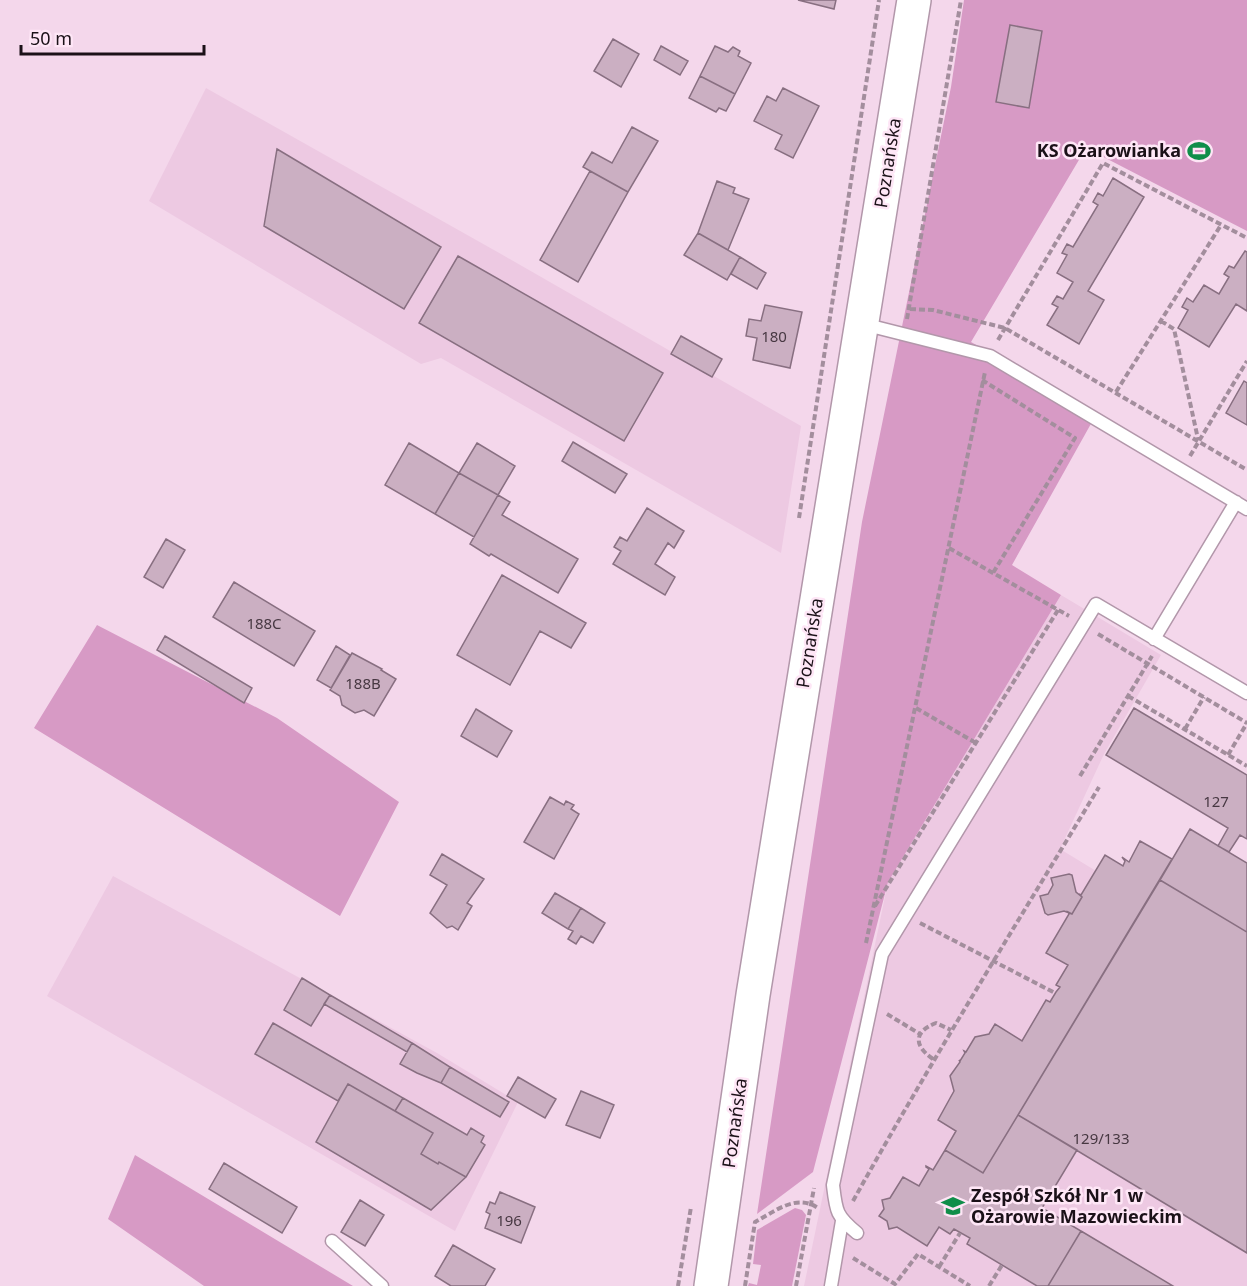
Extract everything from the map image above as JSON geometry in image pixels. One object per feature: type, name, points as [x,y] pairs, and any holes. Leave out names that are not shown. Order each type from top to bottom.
[{"type":"main road","name":"Poznańska","points":[[711,1286],[753,995],[914,0]]},
{"type":"lane","points":[[862,324],[990,356],[1241,505],[1158,641]]},
{"type":"lane","points":[[857,1233],[842,1221],[836,1207],[833,1185],[882,954],[1096,604],[1247,693]]},
{"type":"lane","points":[[831,1286],[842,1221]]},
{"type":"lane","points":[[332,1241],[382,1286]]},
{"type":"path","points":[[902,334],[910,309],[961,0]]},
{"type":"path","points":[[864,951],[982,380],[990,356],[1005,328],[1103,163],[1247,238]]},
{"type":"path","points":[[1116,392],[1221,225]]},
{"type":"path","points":[[910,309],[933,310],[1005,328],[1247,470]]},
{"type":"path","points":[[1161,321],[1174,329],[1198,440]]},
{"type":"path","points":[[1182,470],[1247,361]]},
{"type":"path","points":[[982,380],[1075,438],[993,573]]},
{"type":"path","points":[[873,909],[1058,610]]},
{"type":"path","points":[[1080,776],[1158,641]]},
{"type":"path","points":[[1128,696],[1247,766]]},
{"type":"path","points":[[1185,729],[1204,697]]},
{"type":"path","points":[[916,708],[976,742]]},
{"type":"path","points":[[1228,755],[1247,723]]},
{"type":"path","points":[[745,1286],[755,1222],[790,1203],[810,1203],[820,1210],[853,1202],[933,1059],[1099,787]]},
{"type":"path","points":[[907,913],[919,923],[1055,993]]},
{"type":"path","points":[[933,1059],[922,1051],[918,1041],[920,1034],[926,1027],[936,1023],[952,1030]]},
{"type":"path","points":[[796,1286],[816,1180]]},
{"type":"path","points":[[939,1267],[960,1233]]},
{"type":"path","points":[[837,1249],[896,1285],[918,1254],[970,1286]]},
{"type":"path","points":[[989,1286],[1002,1265]]},
{"type":"shaded area","points":[[964,0],[1247,0],[1247,231],[1086,148],[971,342],[1097,413],[1012,565],[1061,595],[888,882],[813,1172],[757,1214],[862,522],[951,87]]},
{"type":"shaded area","points":[[206,88],[801,426],[781,553],[441,358],[421,364],[149,201]]},
{"type":"shaded area","points":[[1061,595],[1161,655],[1104,754],[1060,849],[1247,963],[1247,1286],[804,1286],[888,882]]},
{"type":"shaded area","points":[[97,625],[277,718],[399,802],[340,916],[34,728]]},
{"type":"shaded area","points":[[113,876],[437,1053],[518,1102],[455,1231],[47,996]]},
{"type":"shaded area","points":[[135,1155],[353,1286],[204,1286],[108,1219]]},
{"type":"shaded area","points":[[795,1208],[802,1210],[806,1215],[792,1286],[748,1286],[749,1283],[757,1285],[761,1265],[753,1264],[757,1230]]},
{"type":"building","points":[[798,0],[836,0],[834,9]]},
{"type":"building","points":[[1010,25],[1042,31],[1029,108],[996,102]]},
{"type":"building","points":[[613,39],[639,54],[621,87],[594,71]]},
{"type":"building","points":[[661,46],[688,61],[680,75],[654,60]]},
{"type":"building","points":[[715,46],[728,52],[733,47],[740,51],[738,56],[751,63],[735,94],[700,76]]},
{"type":"building","points":[[700,76],[735,94],[726,111],[719,108],[716,112],[689,98]]},
{"type":"building","points":[[783,88],[819,106],[793,158],[775,149],[782,135],[754,121],[767,96],[776,101]]},
{"type":"building","points":[[632,127],[658,141],[628,192],[583,167],[592,152],[612,163]]},
{"type":"building","points":[[277,149],[441,247],[404,309],[264,226]]},
{"type":"building","points":[[590,171],[628,192],[578,282],[540,260]]},
{"type":"building","points":[[1113,178],[1144,197],[1088,291],[1104,300],[1079,344],[1047,325],[1058,307],[1052,304],[1057,296],[1063,299],[1073,282],[1057,273],[1067,255],[1062,253],[1067,244],[1073,247],[1098,205],[1093,202],[1098,193],[1103,196]]},
{"type":"building","points":[[717,181],[735,188],[733,193],[749,199],[728,250],[698,233]]},
{"type":"building","points":[[698,233],[740,257],[727,280],[684,255]]},
{"type":"building","points":[[1245,251],[1247,252],[1247,311],[1236,304],[1209,347],[1178,328],[1188,310],[1182,307],[1187,298],[1193,302],[1204,285],[1219,294],[1229,277],[1224,274],[1229,266],[1234,268]]},
{"type":"building","points":[[458,256],[663,373],[624,441],[419,323]]},
{"type":"building","points":[[740,257],[766,273],[757,289],[731,274]]},
{"type":"building","points":[[765,305],[802,312],[790,368],[753,360],[757,338],[746,336],[749,319],[761,321]]},
{"type":"building","points":[[681,336],[722,359],[712,377],[671,354]]},
{"type":"building","points":[[1244,381],[1247,383],[1247,425],[1226,413]]},
{"type":"building","points":[[573,442],[627,474],[615,493],[562,461]]},
{"type":"building","points":[[409,443],[459,473],[435,514],[385,485]]},
{"type":"building","points":[[477,443],[515,466],[498,495],[459,473]]},
{"type":"building","points":[[459,473],[498,495],[474,537],[435,514]]},
{"type":"building","points":[[498,495],[510,502],[502,515],[578,559],[558,593],[470,544]]},
{"type":"building","points":[[647,508],[684,531],[674,548],[668,543],[655,564],[675,577],[665,595],[613,564],[621,551],[614,547],[620,537],[627,541]]},
{"type":"building","points":[[166,539],[185,550],[163,588],[144,577]]},
{"type":"building","points":[[502,575],[586,623],[571,648],[540,631],[510,685],[457,655]]},
{"type":"building","points":[[234,582],[315,631],[294,666],[213,617]]},
{"type":"building","points":[[165,636],[252,688],[244,703],[157,650]]},
{"type":"building","points":[[336,646],[350,655],[331,688],[317,680]]},
{"type":"building","points":[[352,653],[396,679],[374,716],[364,710],[355,713],[342,705],[340,696],[330,690]]},
{"type":"building","points":[[1134,708],[1247,775],[1247,839],[1240,835],[1229,852],[1218,846],[1228,828],[1106,755]]},
{"type":"building","points":[[476,709],[512,731],[497,757],[461,736]]},
{"type":"building","points":[[550,797],[564,805],[566,801],[574,805],[571,809],[579,814],[554,859],[524,842]]},
{"type":"building","points":[[1190,829],[1247,863],[1247,932],[1160,880]]},
{"type":"building","points":[[1140,841],[1172,859],[983,1173],[945,1150],[956,1131],[938,1120],[954,1091],[950,1076],[975,1037],[989,1034],[995,1024],[1022,1041],[1046,1000],[1050,1002],[1060,987],[1056,985],[1068,965],[1046,953],[1069,914],[1068,912],[1072,914],[1082,897],[1079,894],[1081,895],[1105,855],[1123,866],[1125,861],[1122,857],[1129,862]]},
{"type":"building","points":[[442,854],[484,879],[467,903],[472,906],[458,930],[452,926],[447,928],[430,913],[447,885],[430,875]]},
{"type":"building","points":[[1072,875],[1076,892],[1082,897],[1072,914],[1064,911],[1048,915],[1045,913],[1040,896],[1048,894],[1053,885],[1051,878]]},
{"type":"building","points":[[1160,880],[1247,932],[1247,1253],[1018,1115]]},
{"type":"building","points":[[555,893],[581,908],[568,929],[542,913]]},
{"type":"building","points":[[581,908],[605,923],[593,943],[581,936],[576,944],[568,939],[573,931],[568,929]]},
{"type":"building","points":[[302,978],[330,995],[311,1026],[284,1010]]},
{"type":"building","points":[[330,995],[412,1043],[407,1052],[324,1004]]},
{"type":"building","points":[[273,1023],[403,1098],[395,1111],[348,1084],[338,1101],[255,1054]]},
{"type":"building","points":[[412,1043],[450,1067],[441,1083],[400,1064]]},
{"type":"building","points":[[450,1067],[509,1102],[500,1117],[441,1083]]},
{"type":"building","points":[[518,1077],[556,1099],[545,1118],[507,1096]]},
{"type":"building","points":[[348,1084],[433,1133],[421,1154],[466,1177],[431,1210],[316,1142]]},
{"type":"building","points":[[581,1091],[614,1105],[600,1138],[566,1125]]},
{"type":"building","points":[[403,1098],[467,1135],[471,1128],[484,1136],[481,1142],[485,1145],[466,1177],[421,1154],[433,1133],[395,1111]]},
{"type":"building","points":[[1018,1115],[1077,1150],[1042,1208],[1081,1231],[1048,1286],[1037,1286],[967,1244],[970,1238],[954,1229],[950,1234],[939,1227],[927,1246],[897,1227],[889,1229],[887,1221],[879,1216],[884,1209],[882,1200],[890,1198],[903,1177],[919,1186],[929,1169],[926,1166],[933,1170],[945,1150],[983,1173]]},
{"type":"building","points":[[224,1163],[297,1207],[282,1233],[209,1189]]},
{"type":"building","points":[[500,1192],[535,1207],[521,1243],[485,1228],[490,1214],[486,1212],[490,1202],[495,1204]]},
{"type":"building","points":[[360,1200],[384,1215],[365,1246],[341,1232]]},
{"type":"building","points":[[1081,1231],[1173,1286],[1048,1286]]},
{"type":"building","points":[[453,1245],[495,1269],[485,1286],[451,1286],[435,1276]]},
{"type":"place","name":"KS Ożarowianka","points":[[1199,151]]},
{"type":"place","name":"Zespół Szkół Nr 1 w Ożarowie Mazowieckim","points":[[953,1206]]}]
